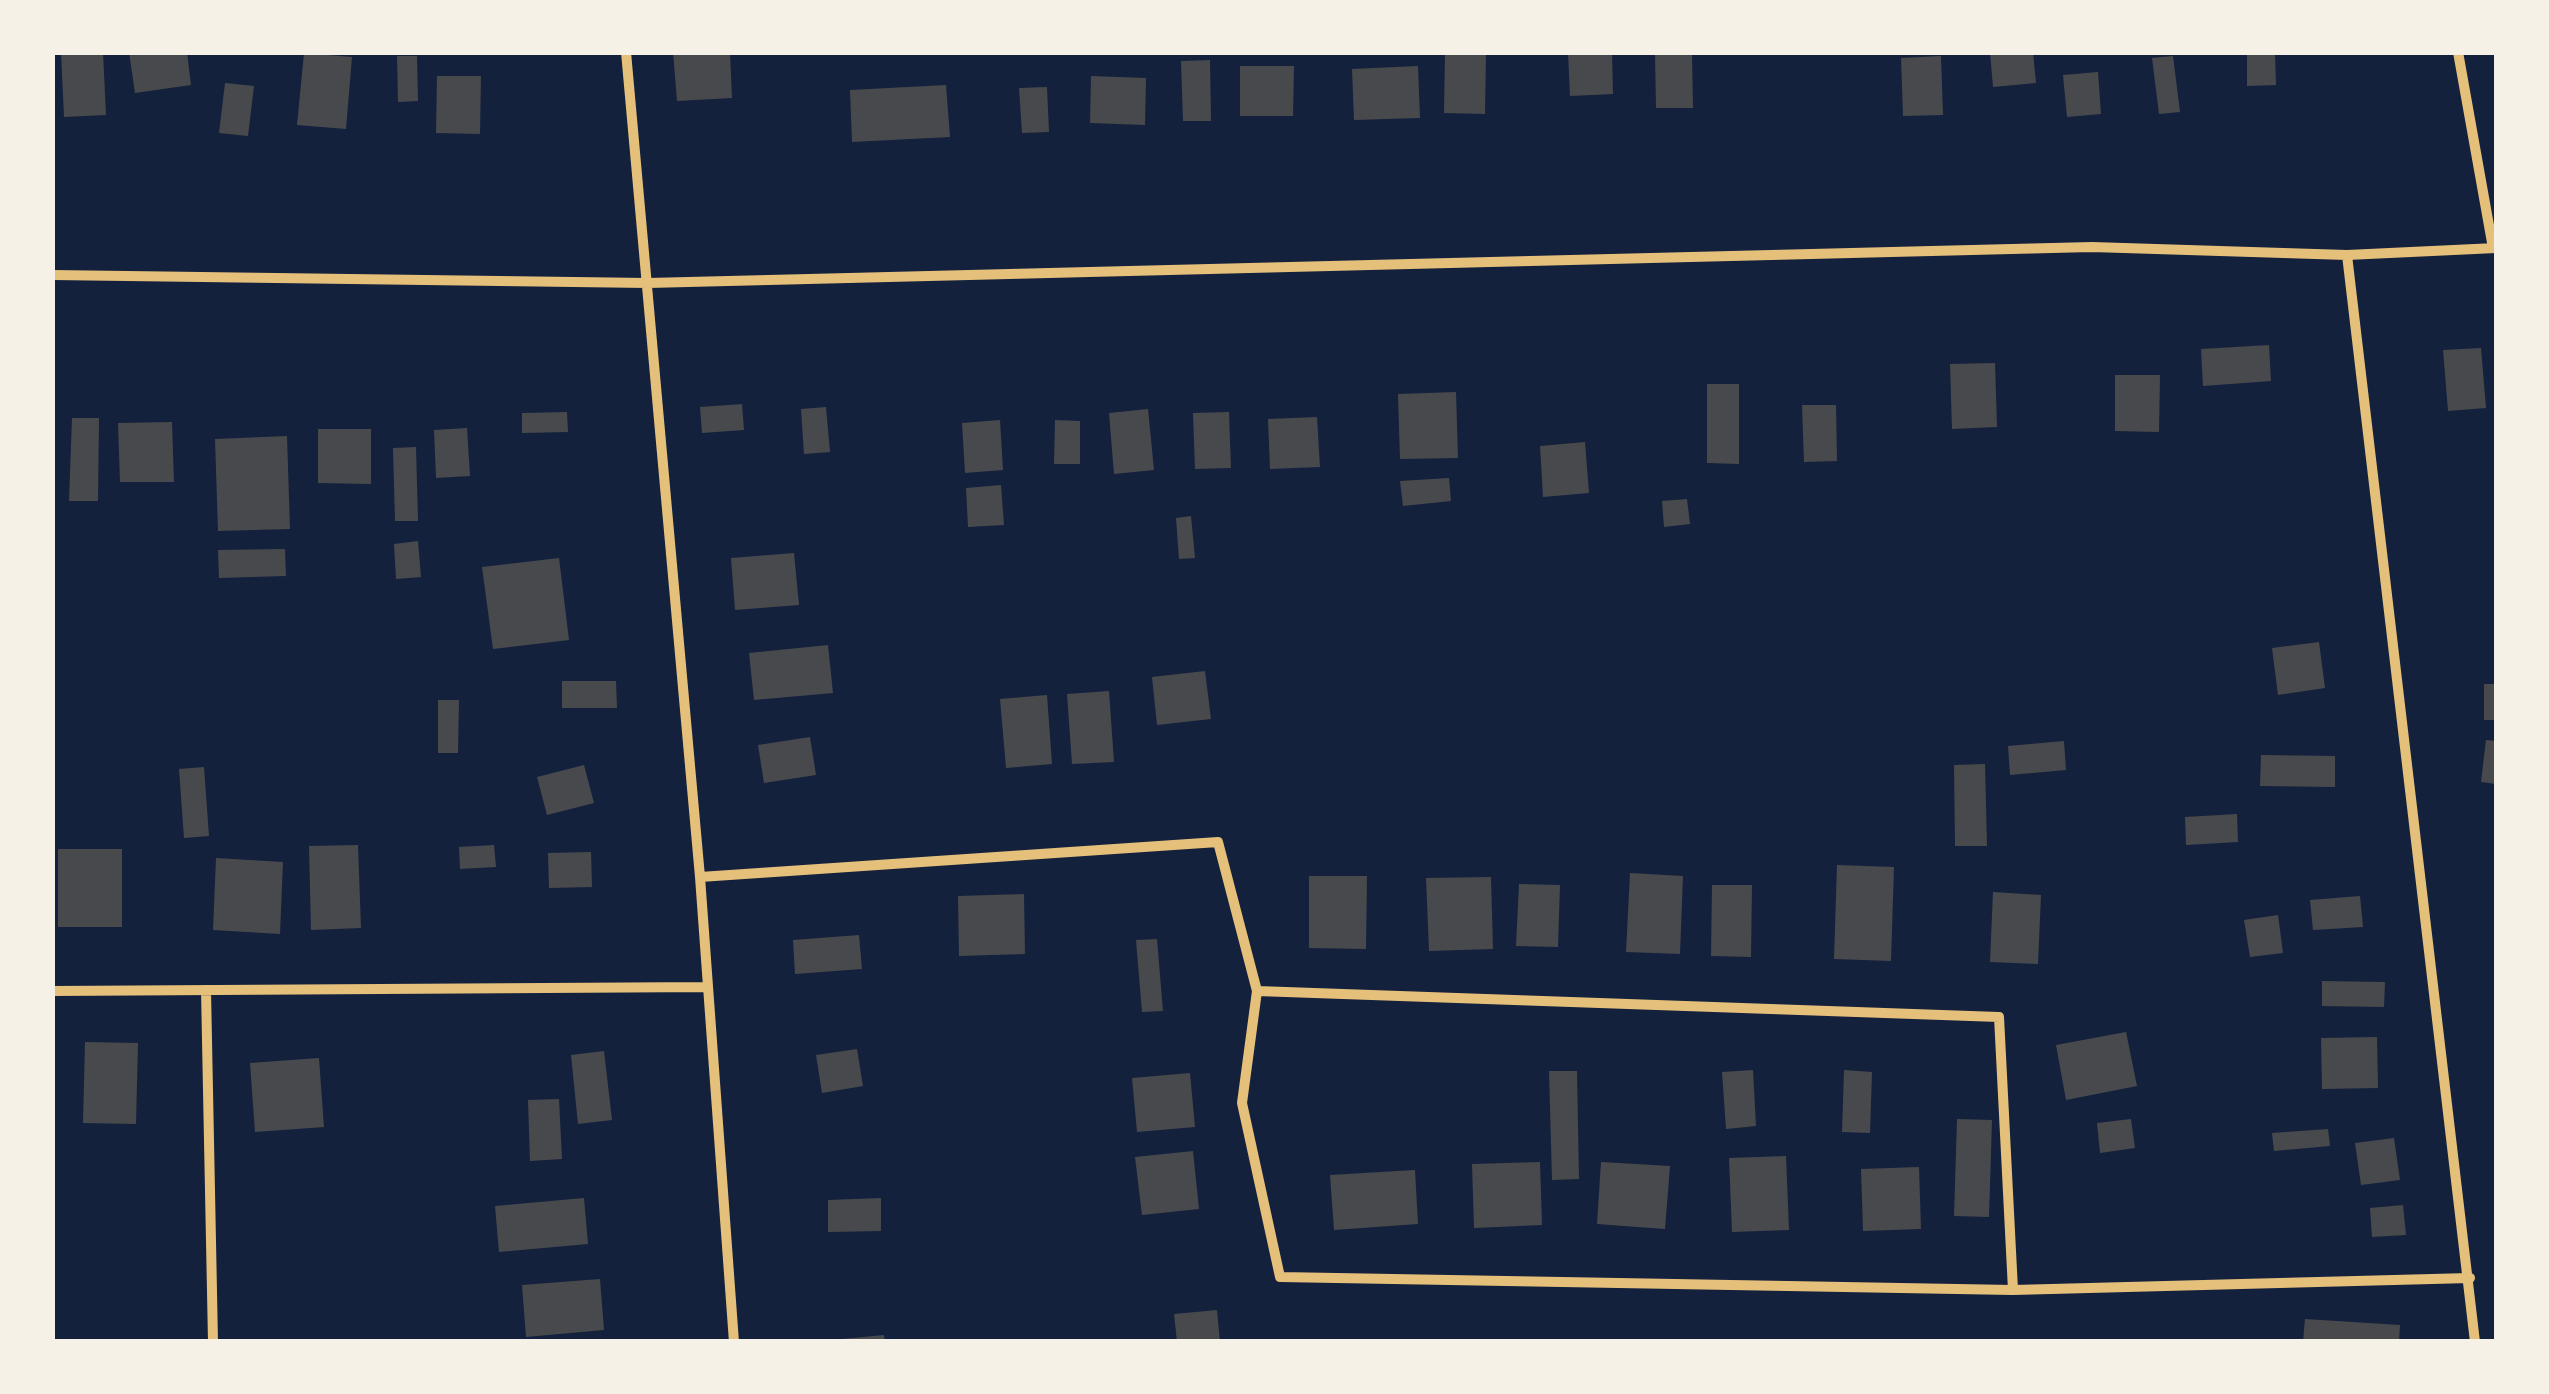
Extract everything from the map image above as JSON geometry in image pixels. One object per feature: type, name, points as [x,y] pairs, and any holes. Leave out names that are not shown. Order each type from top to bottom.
[{"type":"street","points":[[626,52],[700,877],[734,1342]]},
{"type":"street","points":[[52,275],[648,284],[2092,247],[2347,254],[2495,248],[2458,52]]},
{"type":"street","points":[[2347,254],[2476,1342]]},
{"type":"street","points":[[700,877],[1218,842],[1258,992],[1242,1103],[1280,1277],[2013,1290],[2470,1278]]},
{"type":"street","points":[[52,991],[708,986]]},
{"type":"street","points":[[206,990],[212,1342]]},
{"type":"street","points":[[1258,992],[1999,1017],[2013,1290]]},
{"type":"building","points":[[61,52],[103,52],[106,115],[64,117]]},
{"type":"building","points":[[129,52],[187,52],[191,85],[135,93]]},
{"type":"building","points":[[673,52],[730,52],[732,98],[677,101]]},
{"type":"building","points":[[1445,52],[1486,52],[1485,114],[1444,113]]},
{"type":"building","points":[[1568,52],[1612,52],[1613,94],[1570,96]]},
{"type":"building","points":[[1990,52],[2033,52],[2036,83],[1993,87]]},
{"type":"building","points":[[2247,52],[2275,52],[2276,85],[2247,86]]},
{"type":"building","points":[[304,53],[352,57],[346,129],[297,125]]},
{"type":"building","points":[[1655,54],[1692,54],[1693,108],[1656,108]]},
{"type":"building","points":[[397,56],[417,56],[418,101],[398,102]]},
{"type":"building","points":[[1941,56],[1943,115],[1903,116],[1901,58]]},
{"type":"building","points":[[2173,56],[2180,112],[2159,114],[2152,58]]},
{"type":"building","points":[[1210,60],[1211,121],[1183,121],[1181,61]]},
{"type":"building","points":[[1240,66],[1294,66],[1293,116],[1240,116]]},
{"type":"building","points":[[1418,66],[1420,118],[1354,120],[1352,69]]},
{"type":"building","points":[[2098,72],[2101,114],[2067,117],[2063,75]]},
{"type":"building","points":[[437,76],[481,76],[480,134],[436,133]]},
{"type":"building","points":[[1091,76],[1146,78],[1145,125],[1090,123]]},
{"type":"building","points":[[225,83],[254,86],[248,136],[219,133]]},
{"type":"building","points":[[946,85],[950,137],[852,142],[850,90]]},
{"type":"building","points":[[1047,87],[1049,132],[1022,133],[1019,88]]},
{"type":"building","points":[[2269,345],[2271,381],[2203,386],[2201,349]]},
{"type":"building","points":[[2481,348],[2486,408],[2448,411],[2443,350]]},
{"type":"building","points":[[1995,363],[1997,427],[1952,429],[1950,364]]},
{"type":"building","points":[[2115,375],[2160,375],[2159,432],[2115,431]]},
{"type":"building","points":[[1707,384],[1739,384],[1739,464],[1707,463]]},
{"type":"building","points":[[1456,392],[1458,458],[1400,459],[1398,394]]},
{"type":"building","points":[[742,404],[744,430],[702,433],[700,407]]},
{"type":"building","points":[[1802,405],[1836,405],[1837,461],[1804,462]]},
{"type":"building","points":[[826,407],[830,452],[804,454],[801,409]]},
{"type":"building","points":[[1148,409],[1154,470],[1114,474],[1109,413]]},
{"type":"building","points":[[567,412],[568,432],[522,433],[522,413]]},
{"type":"building","points":[[1229,412],[1231,468],[1195,469],[1193,413]]},
{"type":"building","points":[[1317,417],[1320,467],[1270,469],[1268,419]]},
{"type":"building","points":[[72,418],[99,418],[98,501],[69,501]]},
{"type":"building","points":[[1000,420],[1003,470],[965,473],[962,423]]},
{"type":"building","points":[[1055,420],[1080,421],[1080,464],[1054,464]]},
{"type":"building","points":[[172,422],[174,482],[120,482],[118,423]]},
{"type":"building","points":[[467,428],[470,476],[436,478],[434,430]]},
{"type":"building","points":[[318,429],[371,429],[371,484],[318,483]]},
{"type":"building","points":[[287,436],[290,529],[218,531],[215,439]]},
{"type":"building","points":[[1585,442],[1589,493],[1543,497],[1540,446]]},
{"type":"building","points":[[416,447],[418,521],[395,521],[393,448]]},
{"type":"building","points":[[1449,478],[1451,501],[1403,506],[1400,481]]},
{"type":"building","points":[[1001,485],[1004,525],[968,527],[966,488]]},
{"type":"building","points":[[1687,499],[1690,524],[1664,527],[1662,501]]},
{"type":"building","points":[[1191,516],[1195,558],[1179,559],[1176,518]]},
{"type":"building","points":[[418,541],[421,577],[396,579],[394,544]]},
{"type":"building","points":[[285,549],[286,576],[219,578],[218,550]]},
{"type":"building","points":[[794,553],[799,605],[735,610],[731,558]]},
{"type":"building","points":[[559,558],[569,640],[493,649],[482,567]]},
{"type":"building","points":[[2319,642],[2325,688],[2278,695],[2272,648]]},
{"type":"building","points":[[828,645],[833,693],[754,700],[749,653]]},
{"type":"building","points":[[1205,671],[1211,719],[1157,725],[1152,677]]},
{"type":"building","points":[[562,681],[616,681],[617,708],[562,708]]},
{"type":"building","points":[[2484,684],[2496,684],[2496,720],[2484,720]]},
{"type":"building","points":[[1109,691],[1114,762],[1072,764],[1067,694]]},
{"type":"building","points":[[1047,695],[1052,764],[1006,768],[1000,699]]},
{"type":"building","points":[[438,700],[459,700],[458,753],[438,753]]},
{"type":"building","points":[[810,737],[816,775],[764,783],[758,745]]},
{"type":"building","points":[[2486,740],[2496,741],[2496,784],[2481,782]]},
{"type":"building","points":[[2064,741],[2066,770],[2010,775],[2008,746]]},
{"type":"building","points":[[2261,755],[2335,756],[2335,787],[2260,786]]},
{"type":"building","points":[[1985,764],[1987,846],[1955,846],[1954,765]]},
{"type":"building","points":[[584,765],[594,803],[547,815],[537,777]]},
{"type":"building","points":[[204,767],[209,836],[184,838],[179,769]]},
{"type":"building","points":[[2237,814],[2238,842],[2186,845],[2185,817]]},
{"type":"building","points":[[358,845],[361,928],[311,930],[309,846]]},
{"type":"building","points":[[494,845],[496,867],[460,869],[459,847]]},
{"type":"building","points":[[58,849],[122,849],[122,927],[58,927]]},
{"type":"building","points":[[591,852],[592,887],[549,888],[548,853]]},
{"type":"building","points":[[216,858],[283,862],[280,934],[213,930]]},
{"type":"building","points":[[1837,865],[1894,867],[1891,961],[1834,959]]},
{"type":"building","points":[[1630,873],[1683,876],[1680,954],[1626,952]]},
{"type":"building","points":[[1309,876],[1367,876],[1366,949],[1309,948]]},
{"type":"building","points":[[1491,877],[1493,949],[1429,951],[1426,878]]},
{"type":"building","points":[[1519,884],[1560,885],[1558,947],[1516,946]]},
{"type":"building","points":[[1712,885],[1752,885],[1751,957],[1711,956]]},
{"type":"building","points":[[1993,892],[2041,895],[2038,964],[1990,962]]},
{"type":"building","points":[[1024,894],[1025,954],[959,956],[958,896]]},
{"type":"building","points":[[2360,896],[2363,927],[2313,930],[2310,900]]},
{"type":"building","points":[[2278,915],[2283,953],[2250,957],[2244,920]]},
{"type":"building","points":[[859,935],[862,969],[795,974],[793,940]]},
{"type":"building","points":[[1157,939],[1163,1011],[1142,1012],[1136,940]]},
{"type":"building","points":[[2322,981],[2385,982],[2384,1007],[2322,1006]]},
{"type":"building","points":[[2126,1032],[2137,1086],[2066,1100],[2056,1045]]},
{"type":"building","points":[[2377,1037],[2378,1088],[2322,1089],[2321,1038]]},
{"type":"building","points":[[85,1042],[138,1043],[136,1124],[83,1123]]},
{"type":"building","points":[[857,1049],[863,1086],[822,1093],[816,1055]]},
{"type":"building","points":[[604,1051],[612,1120],[578,1124],[571,1055]]},
{"type":"building","points":[[319,1058],[324,1127],[255,1132],[250,1063]]},
{"type":"building","points":[[1753,1070],[1756,1126],[1726,1129],[1722,1072]]},
{"type":"building","points":[[1844,1070],[1872,1072],[1870,1133],[1842,1132]]},
{"type":"building","points":[[1549,1071],[1577,1071],[1579,1179],[1552,1180]]},
{"type":"building","points":[[1190,1073],[1195,1127],[1137,1132],[1132,1078]]},
{"type":"building","points":[[559,1099],[562,1159],[530,1161],[528,1100]]},
{"type":"building","points":[[1957,1119],[1992,1120],[1989,1217],[1954,1216]]},
{"type":"building","points":[[2131,1119],[2135,1148],[2100,1153],[2097,1123]]},
{"type":"building","points":[[2328,1129],[2330,1146],[2274,1151],[2272,1133]]},
{"type":"building","points":[[2394,1138],[2400,1180],[2361,1185],[2355,1143]]},
{"type":"building","points":[[1193,1151],[1199,1209],[1142,1215],[1135,1157]]},
{"type":"building","points":[[1786,1156],[1789,1230],[1732,1232],[1729,1158]]},
{"type":"building","points":[[1540,1162],[1542,1225],[1474,1228],[1472,1164]]},
{"type":"building","points":[[1601,1162],[1670,1166],[1665,1229],[1597,1224]]},
{"type":"building","points":[[1919,1167],[1921,1229],[1863,1231],[1861,1169]]},
{"type":"building","points":[[1415,1170],[1418,1224],[1334,1230],[1330,1175]]},
{"type":"building","points":[[584,1198],[588,1244],[499,1252],[495,1206]]},
{"type":"building","points":[[881,1198],[881,1231],[828,1232],[828,1200]]},
{"type":"building","points":[[2403,1205],[2406,1235],[2372,1237],[2370,1208]]},
{"type":"building","points":[[600,1279],[604,1330],[526,1337],[522,1285]]},
{"type":"building","points":[[1217,1310],[1220,1342],[1177,1342],[1174,1314]]},
{"type":"building","points":[[2305,1319],[2400,1325],[2399,1342],[2303,1342]]},
{"type":"building","points":[[884,1335],[885,1342],[842,1342],[842,1339]]}]
